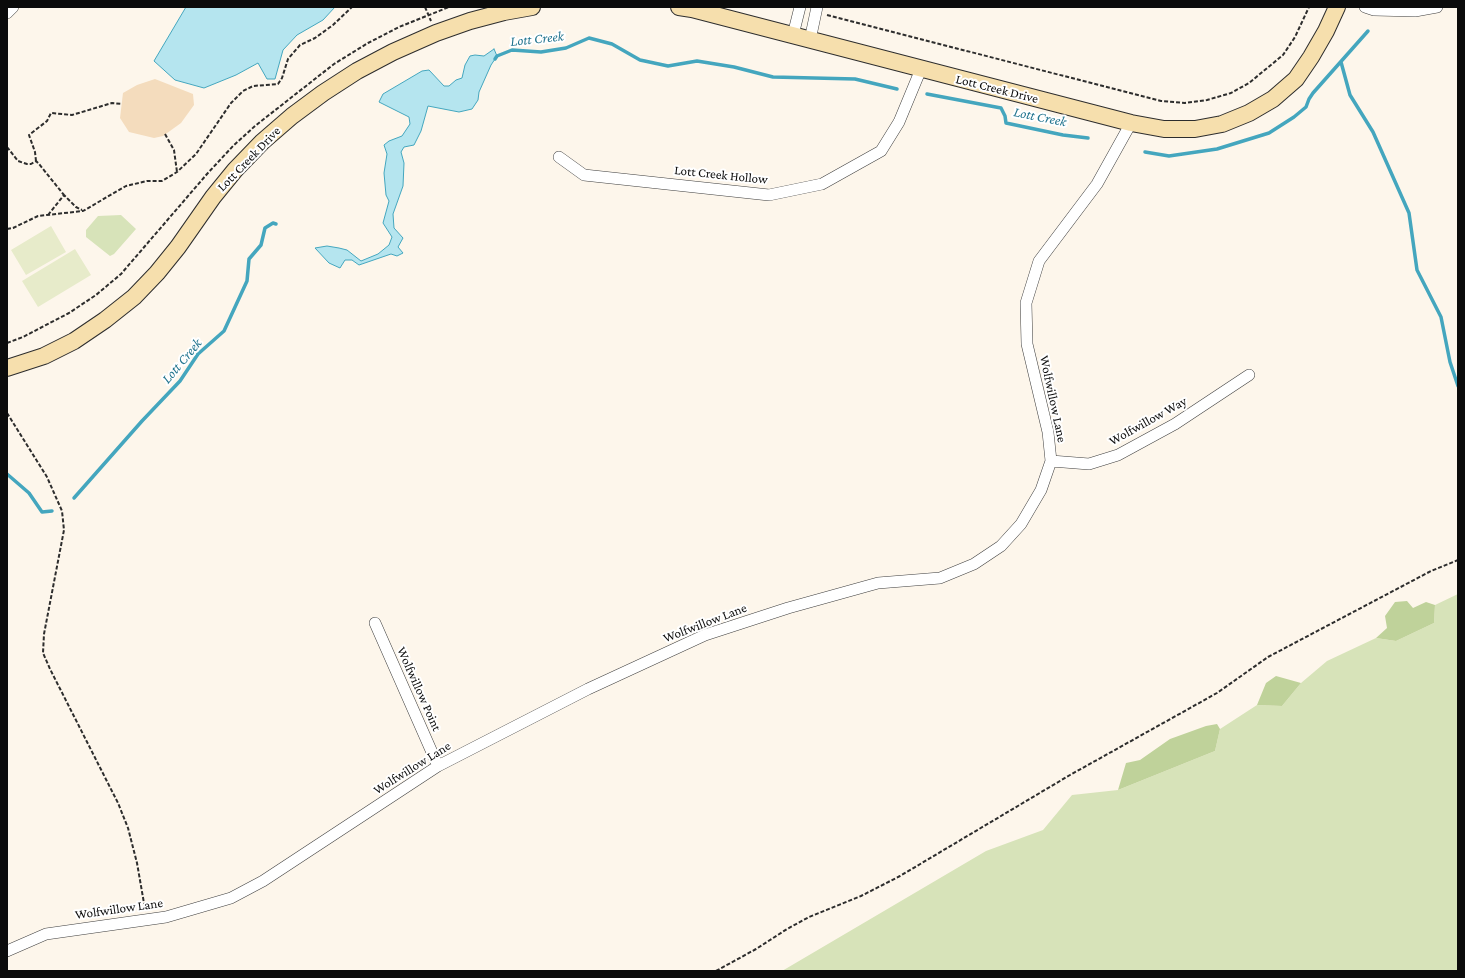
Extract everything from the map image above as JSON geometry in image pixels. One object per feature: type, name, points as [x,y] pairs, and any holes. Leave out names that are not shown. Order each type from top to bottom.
[{"type":"street","points":[[7,13],[13,7]]},
{"type":"street","name":"Lott Creek Drive","points":[[7,368],[44,356],[74,341],[105,320],[134,297],[157,273],[178,247],[213,197],[235,170],[292,116],[323,93],[357,71],[393,52],[436,33],[470,21],[504,12],[532,7]]},
{"type":"street","name":"Lott Creek Drive","points":[[679,7],[692,9],[1131,123],[1164,129],[1195,129],[1222,124],[1249,113],[1273,99],[1296,79],[1326,31],[1337,7]]},
{"type":"street","points":[[793,35],[800,7]]},
{"type":"street","points":[[1365,7],[1374,10],[1415,11],[1437,7]]},
{"type":"street","points":[[810,40],[816,9]]},
{"type":"street","name":"Lott Creek Hollow","points":[[559,157],[584,175],[769,195],[822,184],[881,151],[899,122],[921,69]]},
{"type":"street","name":"Wolfwillow Lane","points":[[7,951],[46,934],[166,917],[231,898],[263,881],[438,766],[588,688],[705,636],[788,608],[878,583],[940,578],[974,564],[1001,546],[1021,524],[1041,490],[1051,461],[1048,432],[1027,344],[1026,302],[1039,261],[1097,184],[1131,123]]},
{"type":"street","name":"Wolfwillow Way","points":[[1051,461],[1089,464],[1118,455],[1175,424],[1249,375]]},
{"type":"street","name":"Wolfwillow Point","points":[[375,623],[438,766]]},
{"type":"path","points":[[7,229],[13,228],[38,216],[83,211],[126,186],[147,181],[162,181],[177,172],[196,154],[231,103],[243,91],[253,86],[278,84],[282,78],[288,59],[300,45],[315,38],[333,25],[352,7]]},
{"type":"path","points":[[816,9],[1161,101],[1184,103],[1207,100],[1249,83],[1283,55],[1295,37],[1309,7]]},
{"type":"path","points":[[83,211],[76,207],[64,195],[36,161],[35,152],[29,136],[47,121],[51,113],[72,115],[112,103],[122,104]]},
{"type":"path","points":[[165,134],[174,150],[177,172]]},
{"type":"path","points":[[7,147],[18,161],[32,164],[36,161]]},
{"type":"path","points":[[48,215],[64,195]]},
{"type":"path","points":[[7,413],[47,477],[62,511],[64,530],[44,634],[43,653],[118,803],[128,828],[137,863],[147,920]]},
{"type":"path","points":[[716,971],[809,917],[861,896],[900,876],[1070,774],[1217,693],[1268,657],[1431,571],[1458,560]]},
{"type":"green space","points":[[121,215],[136,229],[114,254],[110,256],[86,237],[86,230],[98,216]]},
{"type":"green space","points":[[51,226],[66,252],[26,275],[11,250]]},
{"type":"green space","points":[[75,249],[91,275],[38,307],[22,281]]},
{"type":"green space","points":[[1458,594],[1458,971],[782,971],[986,851],[1043,830],[1072,795],[1118,790],[1215,751],[1220,729],[1257,705],[1282,706],[1301,683],[1327,661],[1376,638],[1396,641],[1434,623],[1435,605]]},
{"type":"green space","points":[[1407,601],[1413,608],[1426,602],[1435,605],[1434,623],[1396,641],[1376,638],[1387,628],[1385,616],[1395,602]]},
{"type":"green space","points":[[1276,676],[1301,683],[1282,706],[1257,705],[1266,683]]},
{"type":"green space","points":[[1217,724],[1220,729],[1215,751],[1118,790],[1126,763],[1140,760],[1170,739],[1206,726]]},
{"type":"sand","points":[[155,79],[193,94],[194,105],[181,123],[163,136],[154,138],[129,132],[120,118],[123,93],[137,85]]},
{"type":"water","points":[[186,7],[335,7],[323,20],[297,35],[283,50],[275,79],[267,79],[258,63],[236,75],[204,88],[175,80],[154,61]]},
{"type":"water","points":[[494,49],[497,56],[491,65],[479,92],[478,100],[472,109],[459,112],[428,106],[421,131],[414,145],[404,147],[401,152],[404,163],[403,186],[393,214],[394,228],[403,238],[398,247],[403,253],[397,256],[391,254],[359,265],[352,260],[345,260],[340,268],[329,263],[315,248],[327,246],[347,250],[361,261],[378,254],[389,245],[392,237],[383,223],[389,201],[386,195],[384,173],[387,154],[384,145],[389,141],[402,136],[410,124],[409,117],[379,102],[383,94],[422,71],[429,70],[444,86],[449,86],[456,80],[462,78],[465,65],[470,56],[484,56]]},
{"type":"waterway","points":[[1145,152],[1169,156],[1217,149],[1269,133],[1294,117],[1306,107],[1313,93],[1368,31]]},
{"type":"waterway","name":"Lott Creek","points":[[495,59],[497,56],[512,50],[541,52],[566,48],[589,38],[612,44],[640,60],[668,66],[697,61],[734,67],[773,77],[855,79],[897,89]]},
{"type":"waterway","points":[[1341,62],[1350,95],[1373,132],[1409,213],[1417,270],[1441,317],[1450,362],[1458,386]]},
{"type":"waterway","name":"Lott Creek","points":[[927,94],[1001,108],[1005,116],[1006,123],[1063,135],[1088,138]]},
{"type":"waterway","name":"Lott Creek","points":[[74,498],[142,421],[180,381],[198,354],[224,331],[247,281],[249,259],[261,245],[265,228],[273,223],[276,224]]},
{"type":"waterway","name":"Lott Creek","points":[[7,474],[29,493],[42,512],[52,511]]}]
